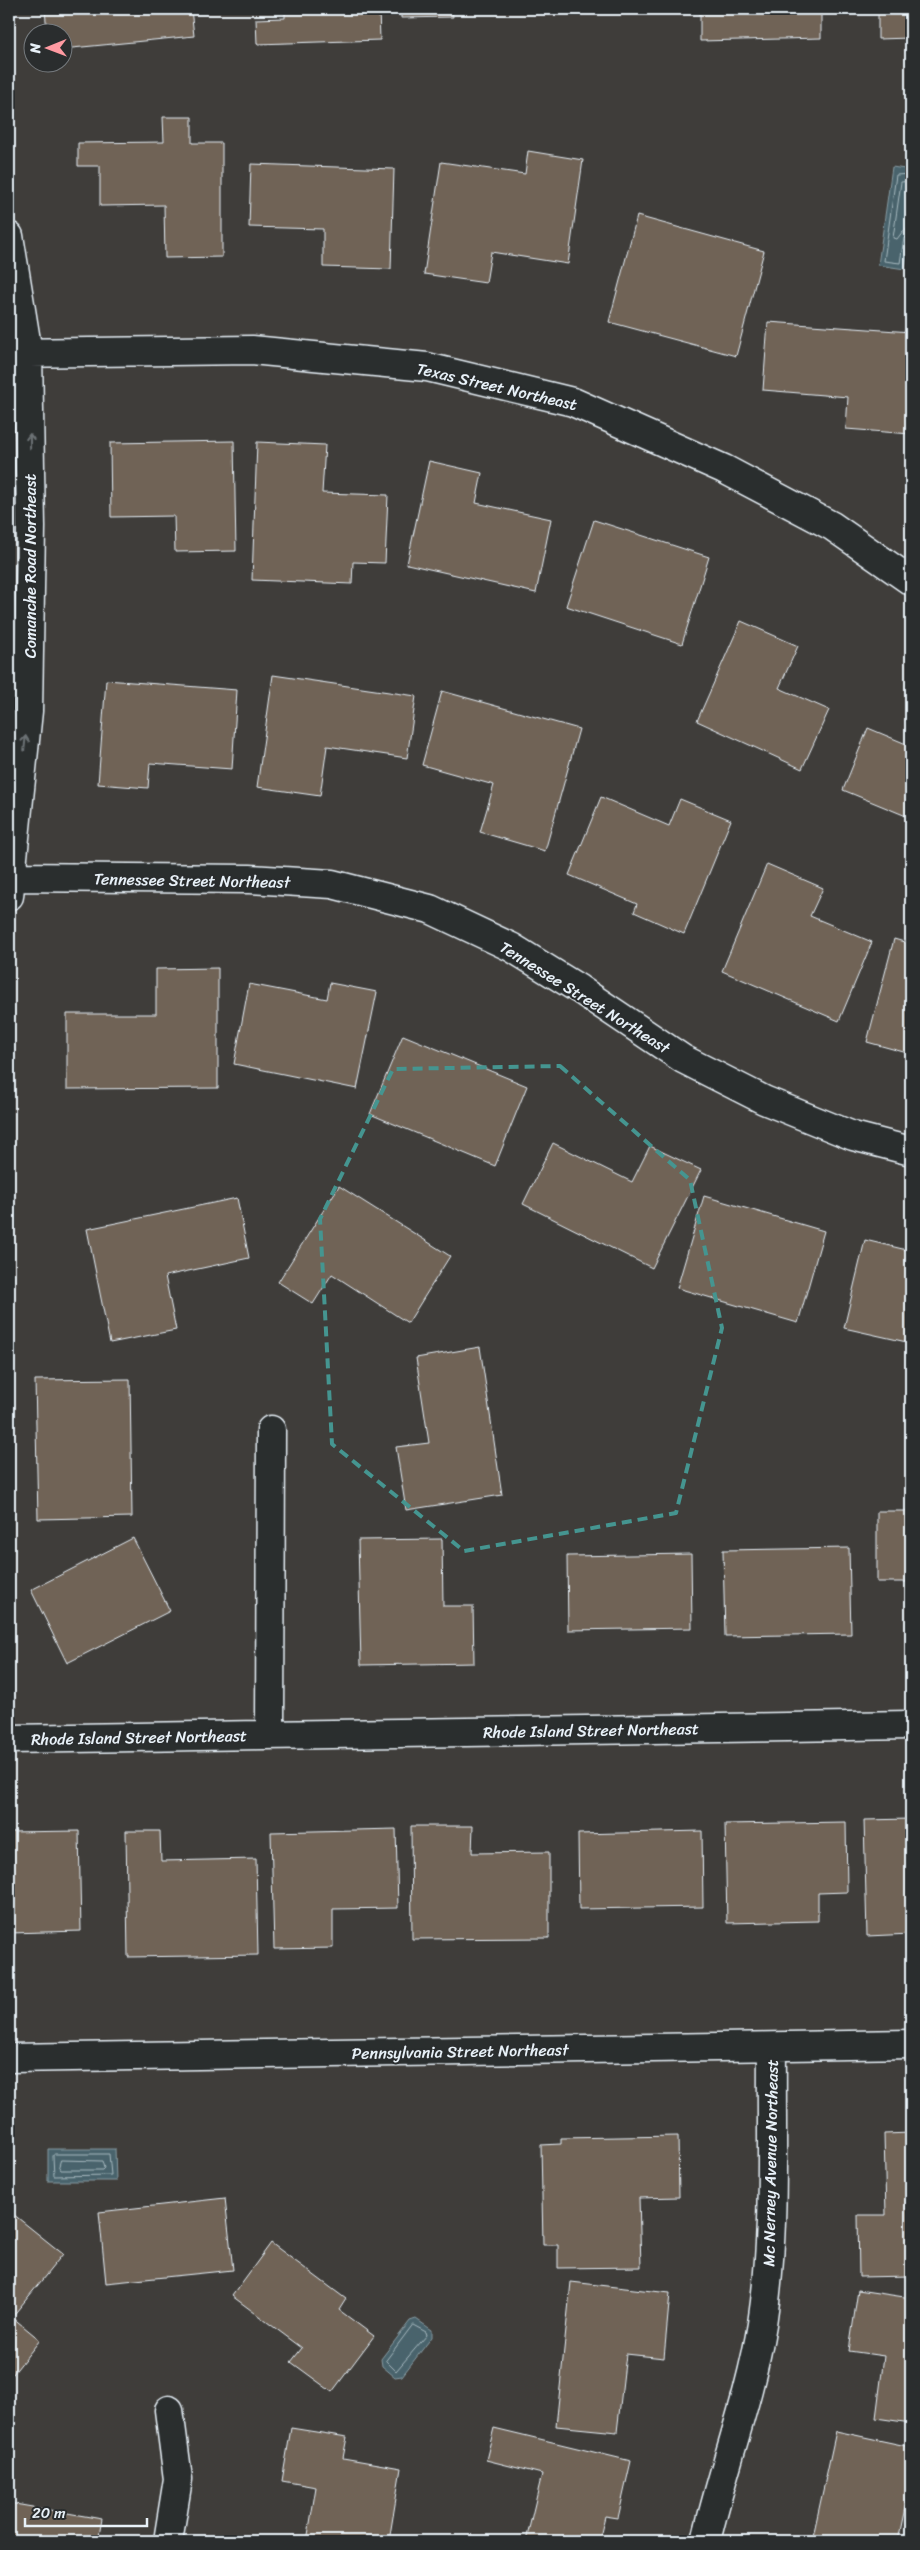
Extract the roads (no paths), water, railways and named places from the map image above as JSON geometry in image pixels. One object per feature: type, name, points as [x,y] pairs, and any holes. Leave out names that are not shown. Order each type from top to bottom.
[{"type":"street","name":"Comanche Road Northeast","points":[[9,236],[31,527],[28,710],[10,884]]},
{"type":"street","name":"Texas Street Northeast","points":[[18,353],[222,350],[271,352],[427,367],[573,402],[724,469],[824,522],[911,581]]},
{"type":"street","name":"Tennessee Street Northeast","points":[[10,884],[250,879],[332,884],[430,909],[511,947],[579,989],[683,1059],[764,1100],[835,1129],[911,1151]]},
{"type":"street","name":"Rhode Island Street Northeast","points":[[270,1735],[271,1430]]},
{"type":"street","name":"Rhode Island Street Northeast","points":[[9,1739],[911,1725]]},
{"type":"street","name":"Pennsylvania Street Northeast","points":[[9,2058],[911,2044]]},
{"type":"street","name":"Mc Nerney Avenue Northeast","points":[[706,2541],[747,2393],[763,2316],[772,2243],[772,2046]]},
{"type":"street","points":[[168,2541],[178,2479],[169,2410]]},
{"type":"water","points":[[892,167],[911,170],[911,222],[905,269],[878,265]]},
{"type":"water","points":[[48,2149],[115,2149],[116,2181],[48,2181]]},
{"type":"water","points":[[416,2319],[432,2330],[432,2337],[402,2376],[395,2377],[382,2366],[381,2359],[410,2321]]}]
